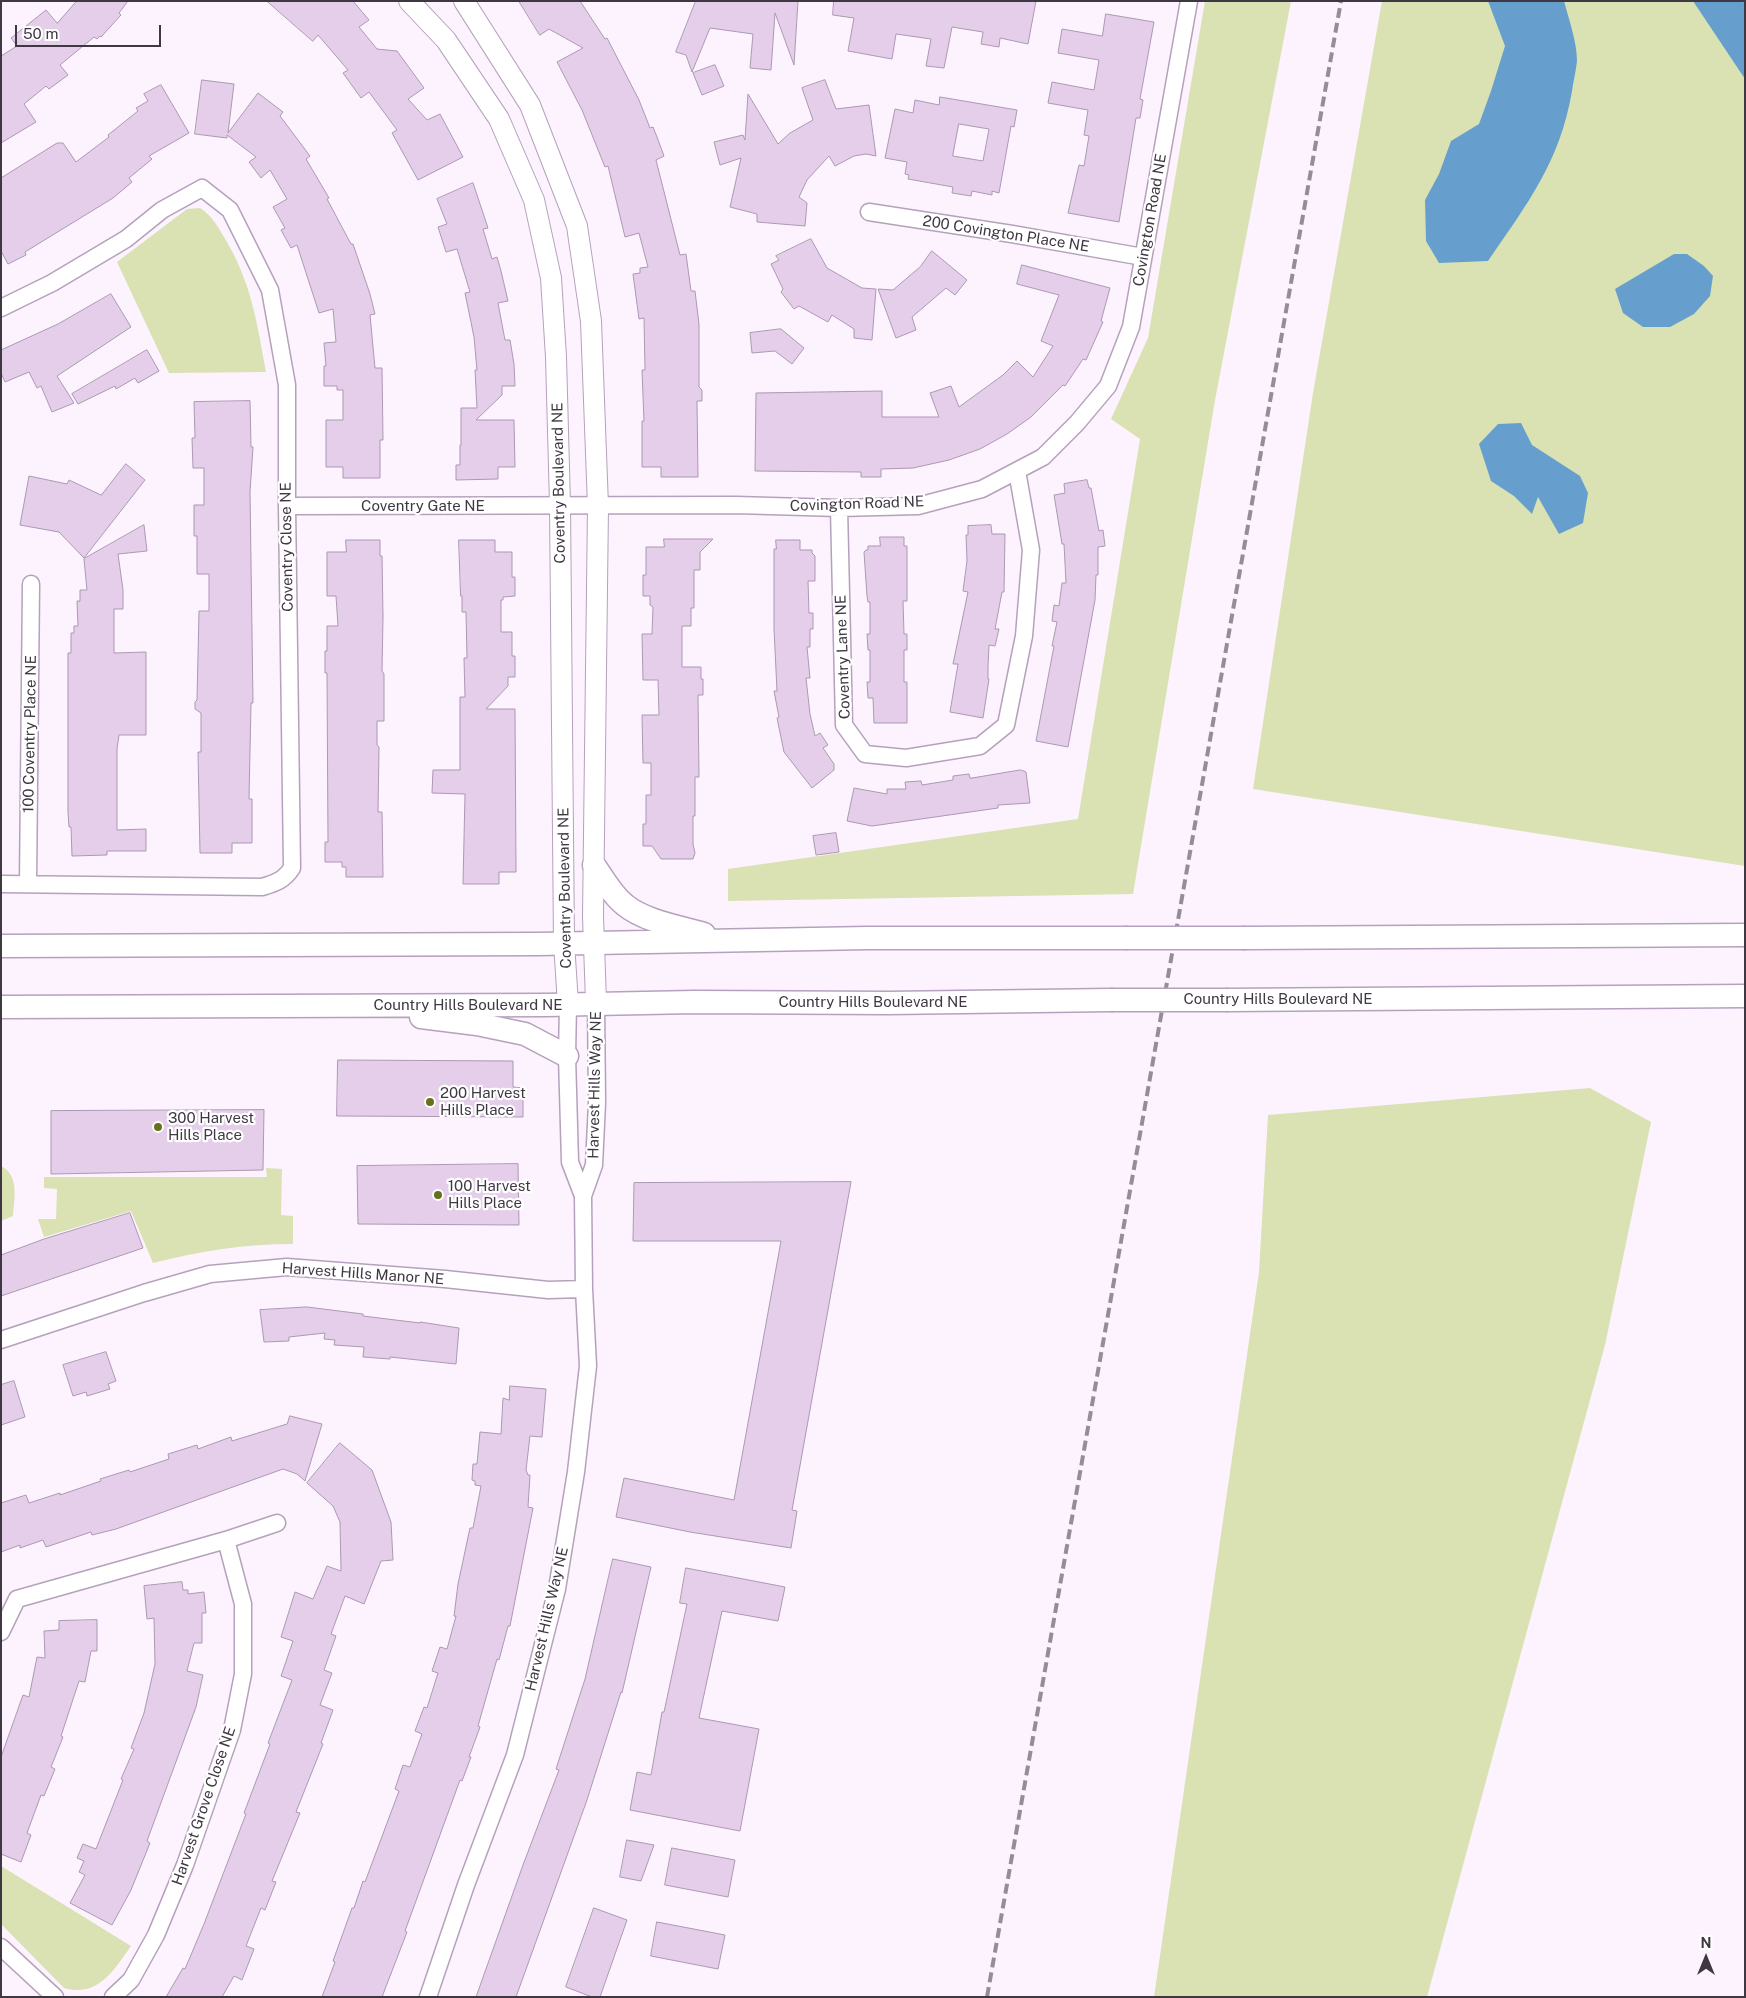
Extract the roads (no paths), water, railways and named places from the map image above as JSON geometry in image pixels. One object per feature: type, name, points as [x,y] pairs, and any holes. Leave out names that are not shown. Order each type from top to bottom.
[{"type":"main road","points":[[594,865],[625,906],[649,918],[726,941]]},
{"type":"main road","points":[[1,946],[564,943],[868,938],[1246,938],[1745,934]]},
{"type":"main road","name":"Country Hills Boulevard NE","points":[[1,1007],[568,1004],[596,1002],[888,1004],[1111,1000],[1745,996]]},
{"type":"main road","points":[[344,1005],[477,1024],[526,1034],[567,1056]]},
{"type":"street","name":"Coventry Boulevard NE","points":[[409,1],[446,40],[499,119],[534,200],[551,278],[556,357],[560,505],[564,943],[568,1004]]},
{"type":"street","name":"Coventry Boulevard NE","points":[[464,1],[530,105],[577,226],[591,321],[598,506],[594,865],[596,1002]]},
{"type":"street","name":"Covington Road NE","points":[[560,505],[736,505],[839,508],[918,506],[982,490],[1043,458],[1078,424],[1108,386],[1132,327],[1189,1]]},
{"type":"street","name":"Coventry Close NE","points":[[1,308],[52,283],[118,244],[162,210],[202,188],[230,210],[270,290],[287,385],[292,868],[285,878],[276,883],[262,886],[1,884]]},
{"type":"street","name":"200 Covington Place NE","points":[[869,212],[1143,257]]},
{"type":"street","name":"Coventry Lane NE","points":[[839,508],[844,725],[865,754],[906,758],[980,746],[1006,725],[1024,636],[1031,550],[1017,472]]},
{"type":"street","name":"Coventry Gate NE","points":[[287,506],[560,505]]},
{"type":"street","name":"100 Coventry Place NE","points":[[28,884],[31,584]]},
{"type":"street","name":"Harvest Hills Way NE","points":[[428,1997],[466,1885],[514,1755],[557,1589],[576,1472],[588,1366],[584,1289],[583,1196],[594,1165],[597,1103],[596,1002]]},
{"type":"street","name":"Harvest Hills Way NE","points":[[568,1004],[567,1056],[570,1162],[583,1196]]},
{"type":"street","name":"Harvest Hills Manor NE","points":[[1,1340],[144,1293],[210,1274],[287,1267],[445,1279],[548,1290],[584,1289]]},
{"type":"street","points":[[1,1632],[17,1599],[226,1540],[276,1523]]},
{"type":"street","name":"Harvest Grove Close NE","points":[[113,1997],[131,1980],[156,1935],[185,1865],[232,1730],[243,1674],[243,1604],[226,1540]]},
{"type":"street","points":[[1,1947],[55,1997]]},
{"type":"water","points":[[1488,1],[1564,1],[1576,46],[1577,65],[1567,116],[1550,161],[1529,201],[1488,261],[1439,263],[1426,241],[1425,200],[1439,174],[1451,141],[1479,124],[1491,91],[1505,46]]},
{"type":"water","points":[[1693,1],[1743,1],[1745,5],[1745,79]]},
{"type":"water","points":[[1674,254],[1687,254],[1704,266],[1713,276],[1710,296],[1694,314],[1670,327],[1643,327],[1623,313],[1615,289]]},
{"type":"water","points":[[1521,423],[1532,445],[1580,476],[1588,493],[1583,523],[1559,534],[1538,497],[1532,514],[1514,496],[1491,481],[1479,444],[1498,424]]},
{"type":"railway","points":[[987,1997],[1341,1]]},
{"type":"place","name":"200 Harvest Hills Place","points":[[430,1102]]},
{"type":"place","name":"300 Harvest Hills Place","points":[[158,1127]]},
{"type":"place","name":"100 Harvest Hills Place","points":[[438,1195]]}]
